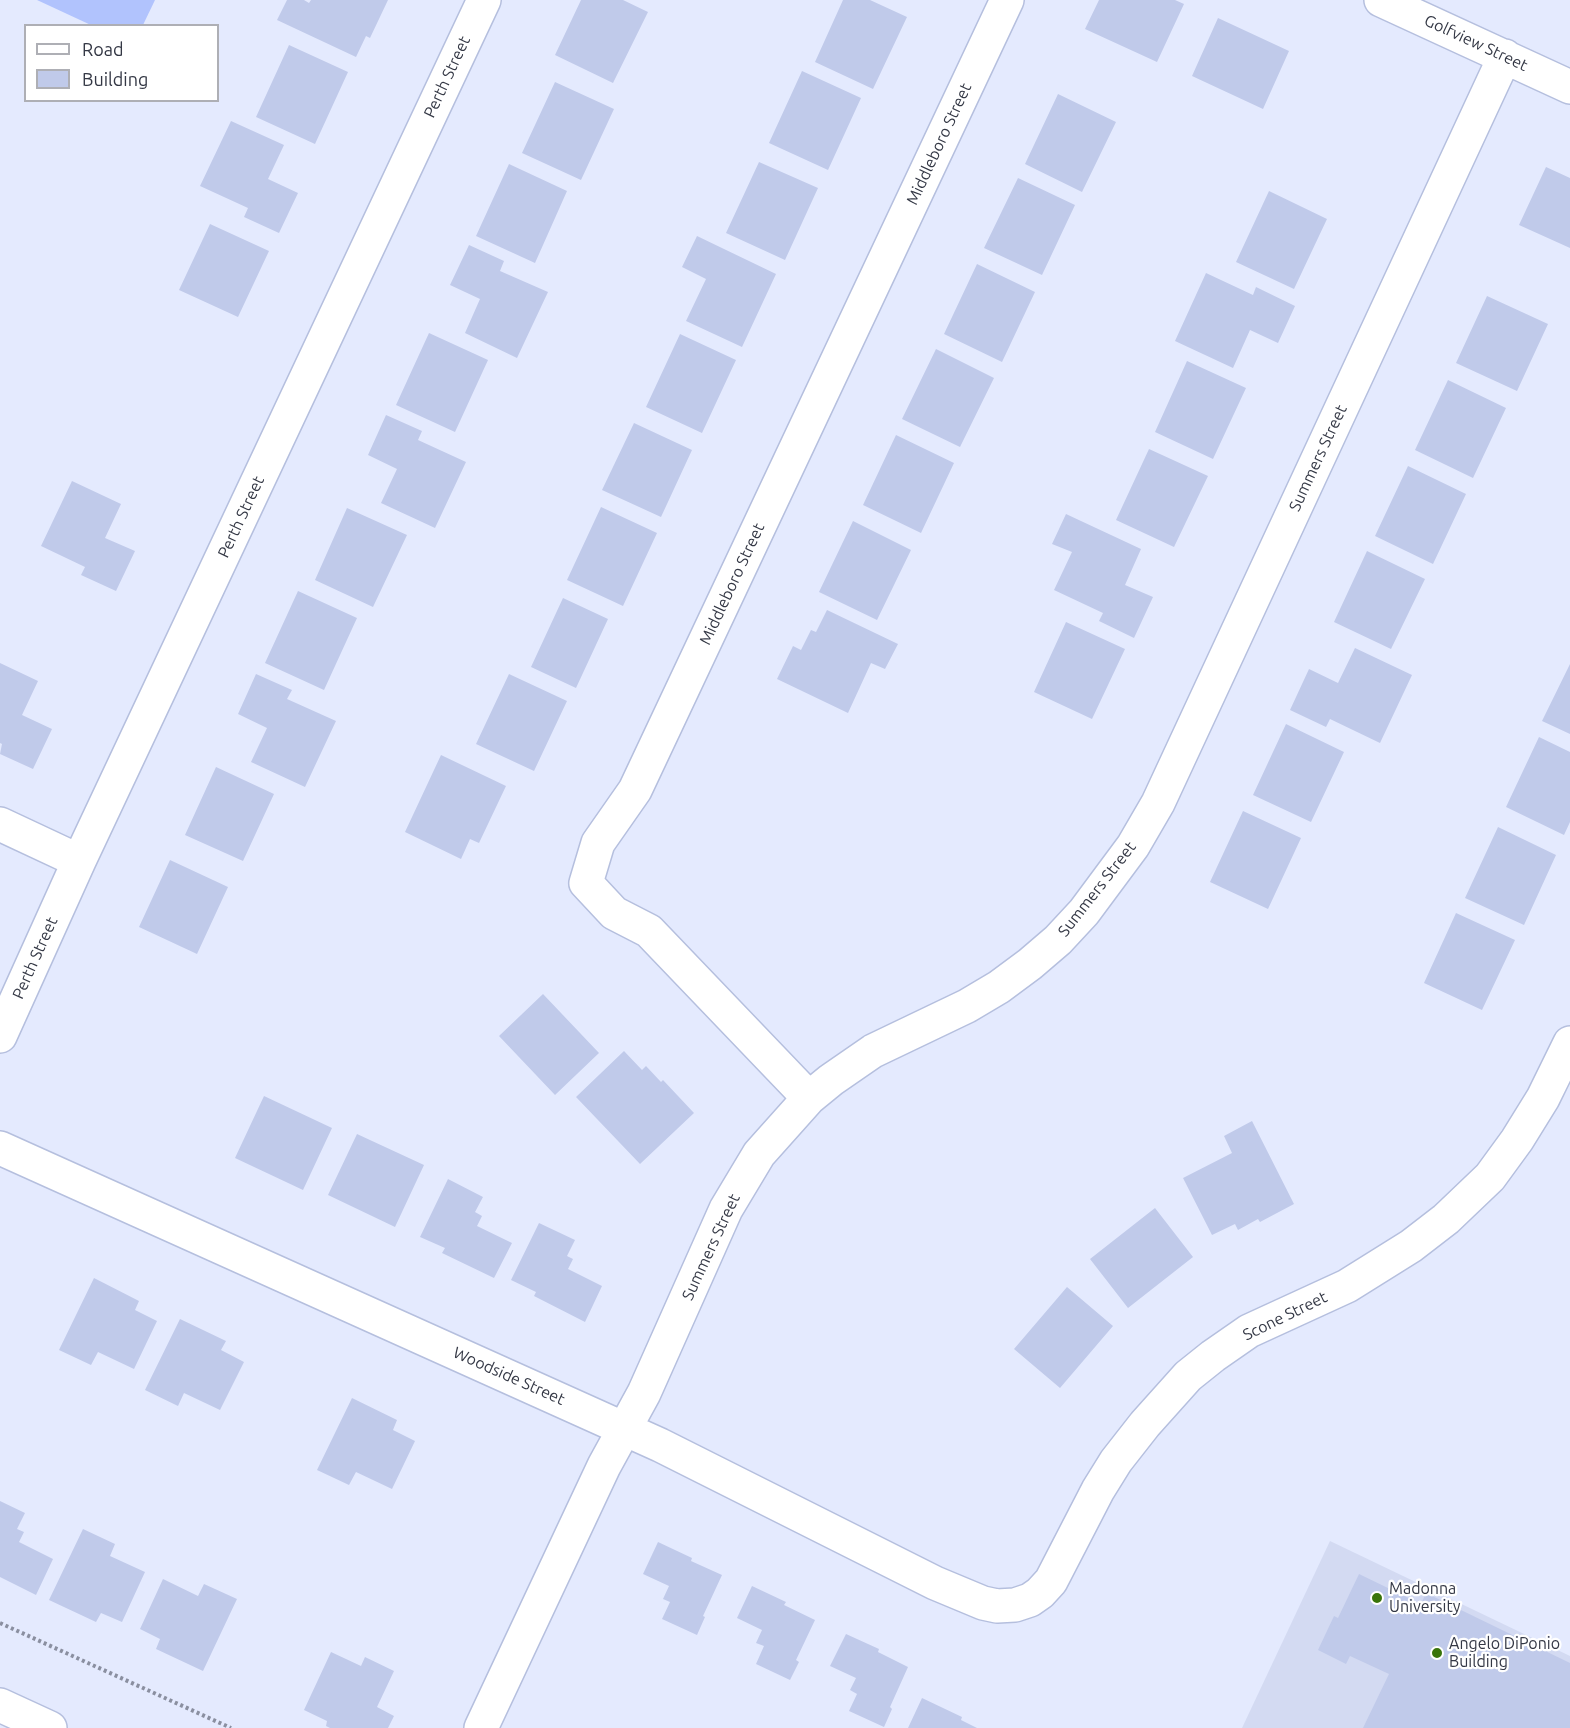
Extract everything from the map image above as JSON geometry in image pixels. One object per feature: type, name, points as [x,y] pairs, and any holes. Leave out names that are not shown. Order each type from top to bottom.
[{"type":"street","name":"Perth Street","points":[[0,1036],[79,861],[484,0]]},
{"type":"street","name":"Middleboro Street","points":[[809,1098],[649,931],[615,913],[586,883],[598,843],[635,790],[1007,0]]},
{"type":"street","name":"Golfview Street","points":[[1381,0],[1570,87]]},
{"type":"street","name":"Summers Street","points":[[481,1728],[623,1428],[644,1393],[726,1209],[759,1154],[809,1098],[831,1080],[873,1051],[967,1006],[999,987],[1030,964],[1058,940],[1084,912],[1133,846],[1158,803],[1505,56]]},
{"type":"street","points":[[0,824],[79,861]]},
{"type":"street","name":"Scone Street","points":[[1015,1605],[1030,1600],[1051,1581],[1098,1490],[1116,1461],[1188,1376],[1250,1331],[1347,1286],[1410,1246],[1446,1219],[1490,1177],[1517,1140],[1538,1106],[1570,1043]]},
{"type":"street","name":"Woodside Street","points":[[0,1148],[623,1428],[935,1583],[983,1603],[997,1606],[1015,1605]]},
{"type":"street","points":[[0,1705],[50,1728]]},
{"type":"path","points":[[0,1623],[231,1728]]},
{"type":"shaded area","points":[[37,0],[155,0],[143,24],[89,24]]},
{"type":"shaded area","name":"Madonna University","points":[[1330,1541],[1570,1656],[1570,1728],[1242,1728]]},
{"type":"building","points":[[287,0],[304,0],[309,3],[311,0],[388,0],[370,38],[366,36],[356,57],[277,20]]},
{"type":"building","points":[[581,0],[623,0],[648,12],[613,83],[555,55]]},
{"type":"building","points":[[843,0],[870,0],[907,17],[873,89],[815,62]]},
{"type":"building","points":[[1099,0],[1175,0],[1184,4],[1157,62],[1085,29]]},
{"type":"building","points":[[1218,18],[1289,51],[1263,109],[1192,76]]},
{"type":"building","points":[[289,45],[348,72],[315,144],[256,117]]},
{"type":"building","points":[[802,71],[861,98],[828,170],[769,143]]},
{"type":"building","points":[[555,82],[614,109],[581,180],[522,153]]},
{"type":"building","points":[[1058,94],[1116,122],[1082,192],[1025,164]]},
{"type":"building","points":[[231,121],[284,145],[268,179],[298,193],[279,233],[244,217],[248,208],[200,186]]},
{"type":"building","points":[[759,162],[818,188],[785,260],[726,233]]},
{"type":"building","points":[[509,164],[567,191],[535,263],[476,236]]},
{"type":"building","points":[[1546,167],[1570,178],[1570,248],[1519,225]]},
{"type":"building","points":[[1018,178],[1075,205],[1042,275],[984,248]]},
{"type":"building","points":[[1269,191],[1327,219],[1294,289],[1236,262]]},
{"type":"building","points":[[210,224],[269,251],[238,317],[179,290]]},
{"type":"building","points":[[697,236],[776,274],[742,347],[686,321],[706,279],[682,267]]},
{"type":"building","points":[[469,245],[504,261],[500,271],[548,292],[517,358],[465,333],[480,299],[450,285]]},
{"type":"building","points":[[977,264],[1035,292],[1002,362],[944,334]]},
{"type":"building","points":[[1206,273],[1253,295],[1256,287],[1295,306],[1278,343],[1250,330],[1233,368],[1175,341]]},
{"type":"building","points":[[1487,296],[1548,324],[1517,391],[1456,363]]},
{"type":"building","points":[[429,333],[488,360],[455,432],[396,405]]},
{"type":"building","points":[[680,334],[736,360],[702,433],[646,407]]},
{"type":"building","points":[[936,349],[994,378],[960,447],[902,419]]},
{"type":"building","points":[[1187,361],[1246,388],[1213,459],[1155,432]]},
{"type":"building","points":[[1448,380],[1506,408],[1473,478],[1415,450]]},
{"type":"building","points":[[386,415],[422,431],[418,440],[466,462],[435,528],[381,503],[397,469],[368,455]]},
{"type":"building","points":[[634,423],[692,450],[661,517],[602,490]]},
{"type":"building","points":[[896,435],[954,463],[921,533],[863,505]]},
{"type":"building","points":[[1149,449],[1208,476],[1174,547],[1116,520]]},
{"type":"building","points":[[1408,466],[1466,494],[1433,564],[1375,536]]},
{"type":"building","points":[[72,481],[121,504],[105,538],[135,551],[116,591],[81,575],[85,567],[41,546]]},
{"type":"building","points":[[601,507],[657,533],[623,606],[567,580]]},
{"type":"building","points":[[347,508],[407,535],[373,607],[315,580]]},
{"type":"building","points":[[1066,514],[1141,549],[1125,585],[1153,597],[1134,638],[1099,621],[1103,613],[1054,590],[1072,552],[1052,544]]},
{"type":"building","points":[[853,521],[911,550],[877,620],[819,592]]},
{"type":"building","points":[[1367,551],[1425,579],[1391,649],[1334,622]]},
{"type":"building","points":[[298,591],[357,618],[324,690],[265,663]]},
{"type":"building","points":[[563,598],[608,619],[576,688],[531,667]]},
{"type":"building","points":[[827,610],[898,644],[885,669],[871,663],[848,713],[777,679],[793,646],[801,650],[811,630],[816,632]]},
{"type":"building","points":[[1066,622],[1125,649],[1092,719],[1034,692]]},
{"type":"building","points":[[1355,648],[1412,675],[1380,743],[1330,719],[1326,727],[1290,710],[1309,669],[1338,683]]},
{"type":"building","points":[[0,663],[38,681],[22,715],[52,729],[33,769],[0,754],[2,744],[0,743]]},
{"type":"building","points":[[1570,664],[1570,734],[1542,721]]},
{"type":"building","points":[[256,674],[292,690],[287,699],[336,721],[305,787],[251,762],[267,728],[238,714]]},
{"type":"building","points":[[509,674],[567,701],[534,771],[476,744]]},
{"type":"building","points":[[1286,724],[1344,752],[1311,822],[1253,795]]},
{"type":"building","points":[[1539,737],[1570,752],[1570,822],[1564,835],[1506,807]]},
{"type":"building","points":[[441,755],[506,786],[479,843],[470,839],[461,859],[405,832]]},
{"type":"building","points":[[216,767],[274,794],[243,861],[185,835]]},
{"type":"building","points":[[1243,811],[1301,838],[1268,909],[1210,882]]},
{"type":"building","points":[[1498,827],[1556,855],[1524,925],[1465,898]]},
{"type":"building","points":[[170,860],[228,887],[197,954],[139,927]]},
{"type":"building","points":[[1456,913],[1515,940],[1482,1010],[1424,983]]},
{"type":"building","points":[[543,994],[599,1053],[555,1095],[499,1036]]},
{"type":"building","points":[[624,1051],[642,1070],[646,1066],[661,1082],[663,1080],[694,1113],[640,1164],[576,1097]]},
{"type":"building","points":[[264,1096],[332,1128],[303,1190],[235,1158]]},
{"type":"building","points":[[1252,1121],[1294,1204],[1260,1222],[1258,1219],[1238,1230],[1235,1224],[1212,1235],[1183,1178],[1232,1153],[1224,1136]]},
{"type":"building","points":[[357,1134],[424,1165],[395,1227],[328,1195]]},
{"type":"building","points":[[448,1179],[483,1197],[475,1212],[482,1216],[477,1226],[512,1243],[494,1278],[442,1253],[445,1248],[420,1237]]},
{"type":"building","points":[[1155,1208],[1193,1257],[1128,1308],[1090,1259]]},
{"type":"building","points":[[539,1223],[575,1240],[567,1256],[573,1259],[568,1269],[602,1286],[585,1322],[534,1296],[536,1292],[511,1280]]},
{"type":"building","points":[[94,1278],[139,1301],[135,1310],[157,1321],[134,1369],[98,1352],[91,1365],[59,1350]]},
{"type":"building","points":[[1067,1287],[1113,1326],[1060,1388],[1014,1349]]},
{"type":"building","points":[[180,1319],[226,1341],[221,1350],[244,1362],[220,1410],[184,1393],[178,1406],[145,1390]]},
{"type":"building","points":[[352,1398],[397,1420],[393,1430],[415,1441],[392,1489],[356,1472],[349,1485],[317,1470]]},
{"type":"building","points":[[0,1501],[25,1513],[17,1529],[24,1532],[19,1542],[53,1559],[36,1595],[0,1577]]},
{"type":"building","points":[[83,1529],[115,1544],[110,1556],[145,1572],[122,1622],[101,1613],[96,1622],[49,1600]]},
{"type":"building","points":[[658,1542],[722,1575],[697,1635],[662,1619],[670,1602],[663,1599],[669,1586],[643,1574]]},
{"type":"building","name":"Madonna University","points":[[1359,1574],[1421,1604],[1426,1593],[1570,1663],[1570,1728],[1363,1728],[1389,1674],[1350,1656],[1346,1664],[1318,1650],[1334,1616],[1338,1618]]},
{"type":"building","points":[[163,1579],[198,1596],[204,1584],[237,1599],[203,1671],[156,1649],[160,1639],[140,1629]]},
{"type":"building","points":[[752,1586],[786,1602],[784,1605],[815,1620],[796,1660],[799,1662],[790,1680],[756,1664],[764,1646],[756,1643],[762,1630],[737,1618]]},
{"type":"building","points":[[846,1634],[879,1649],[878,1652],[908,1667],[890,1707],[892,1709],[884,1727],[849,1711],[857,1694],[850,1690],[856,1678],[830,1666]]},
{"type":"building","points":[[331,1652],[361,1666],[365,1657],[394,1671],[377,1707],[394,1716],[388,1728],[330,1728],[326,1726],[327,1721],[304,1710]]},
{"type":"building","points":[[922,1698],[962,1717],[961,1720],[977,1728],[908,1728]]},
{"type":"place","name":"Madonna University","points":[[1377,1598]]},
{"type":"place","name":"Angelo DiPonio Building","points":[[1437,1653]]}]
